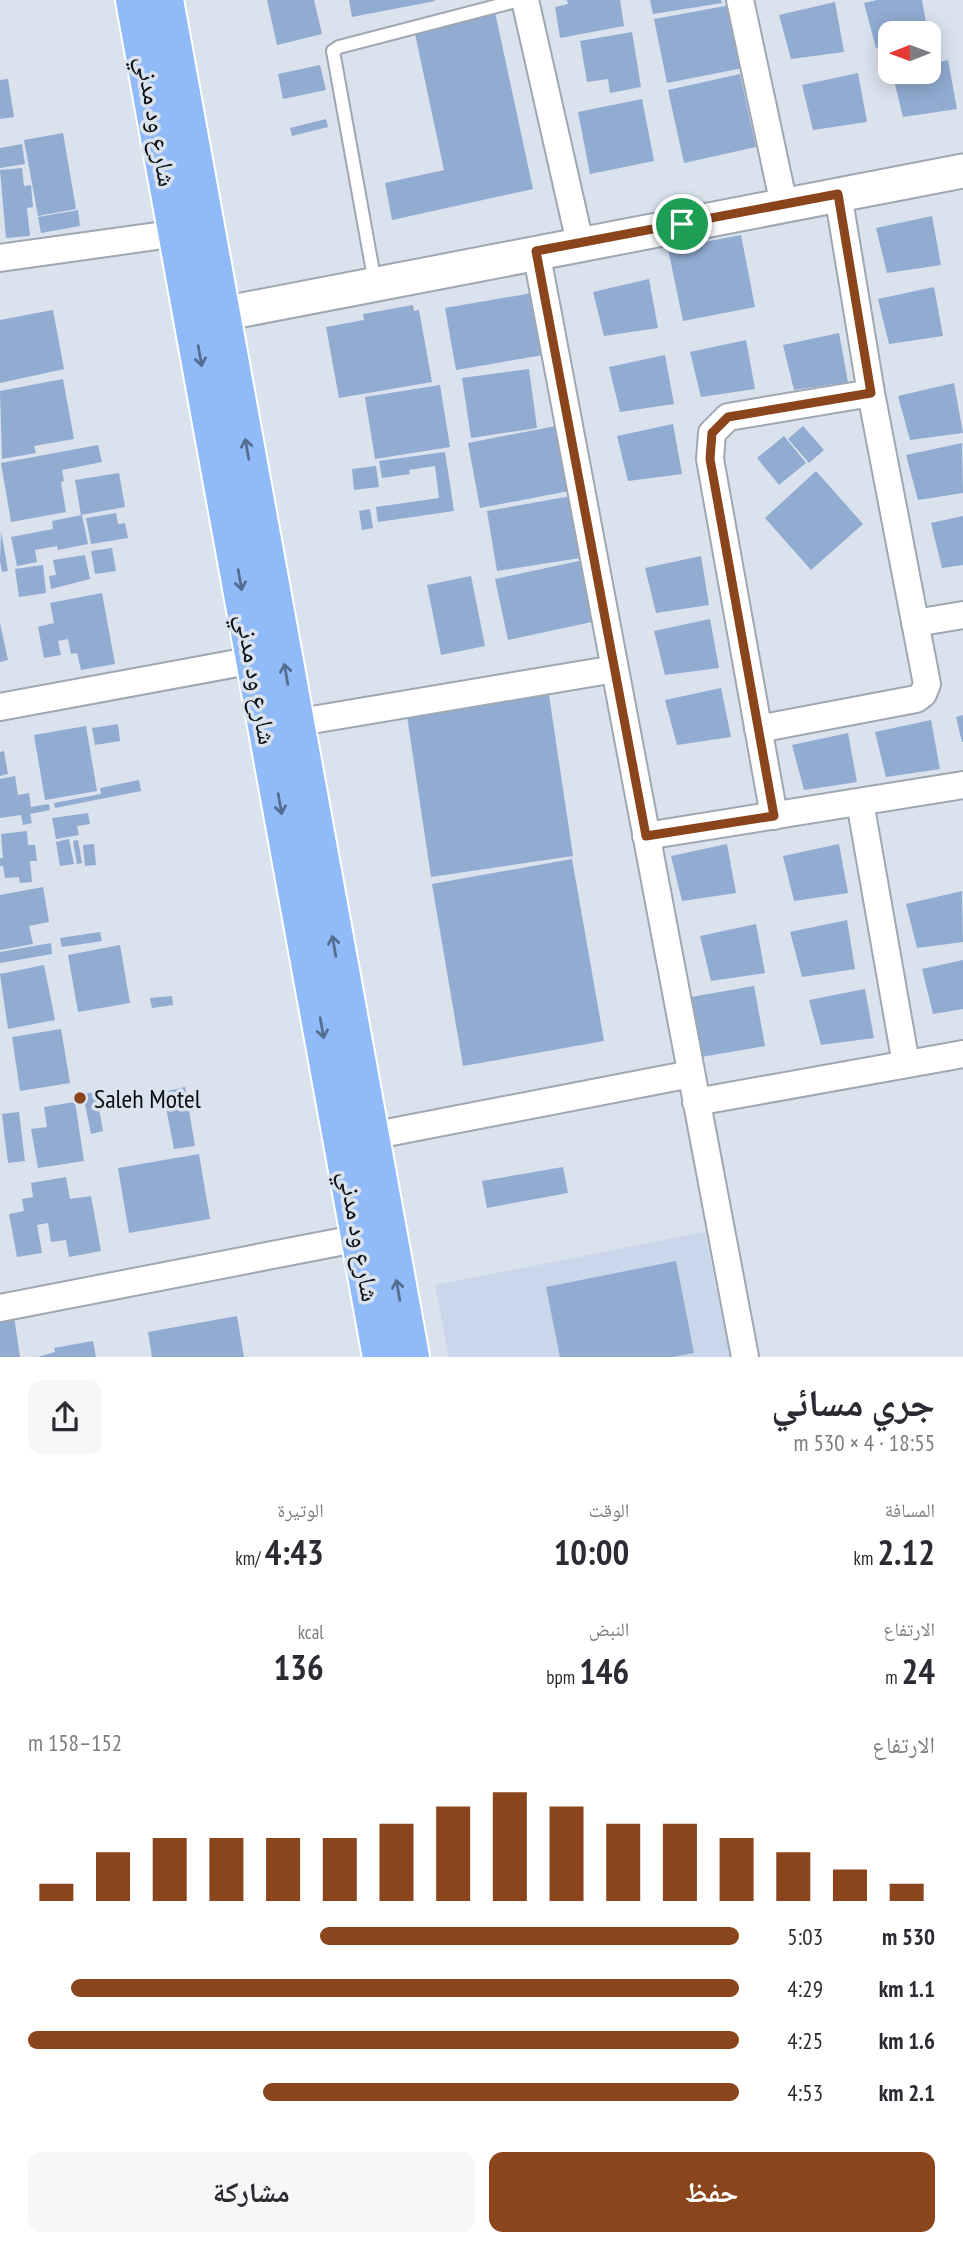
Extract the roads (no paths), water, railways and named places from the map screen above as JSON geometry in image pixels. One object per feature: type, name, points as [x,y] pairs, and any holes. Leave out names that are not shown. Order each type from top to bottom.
[{"type":"highway","name":"شارع ود مدني","points":[[135,0],[178,233],[208,317],[294,723],[410,1357]]},
{"type":"highway","name":"شارع ود مدني","points":[[164,0],[254,660],[382,1357]]},
{"type":"street","points":[[525,0],[580,243]]},
{"type":"street","points":[[740,0],[784,205]]},
{"type":"street","points":[[208,317],[536,251],[963,171]]},
{"type":"street","points":[[758,729],[916,699],[923,694],[927,684],[871,393],[838,194]]},
{"type":"street","points":[[0,258],[178,233]]},
{"type":"street","points":[[536,251],[745,1357]]},
{"type":"street","points":[[774,816],[710,459],[712,433],[728,417],[871,393]]},
{"type":"street","points":[[915,623],[963,615]]},
{"type":"street","points":[[0,707],[254,660]]},
{"type":"street","points":[[294,723],[615,669]]},
{"type":"street","points":[[646,836],[963,785]]},
{"type":"street","points":[[860,802],[906,1064]]},
{"type":"street","points":[[696,1102],[963,1054]]},
{"type":"street","points":[[371,1136],[691,1074]]},
{"type":"street","points":[[0,1308],[360,1238]]},
{"type":"lane","points":[[375,284],[333,51],[339,47],[520,0]]},
{"type":"place","name":"Saleh Motel","points":[[80,1098]]}]
